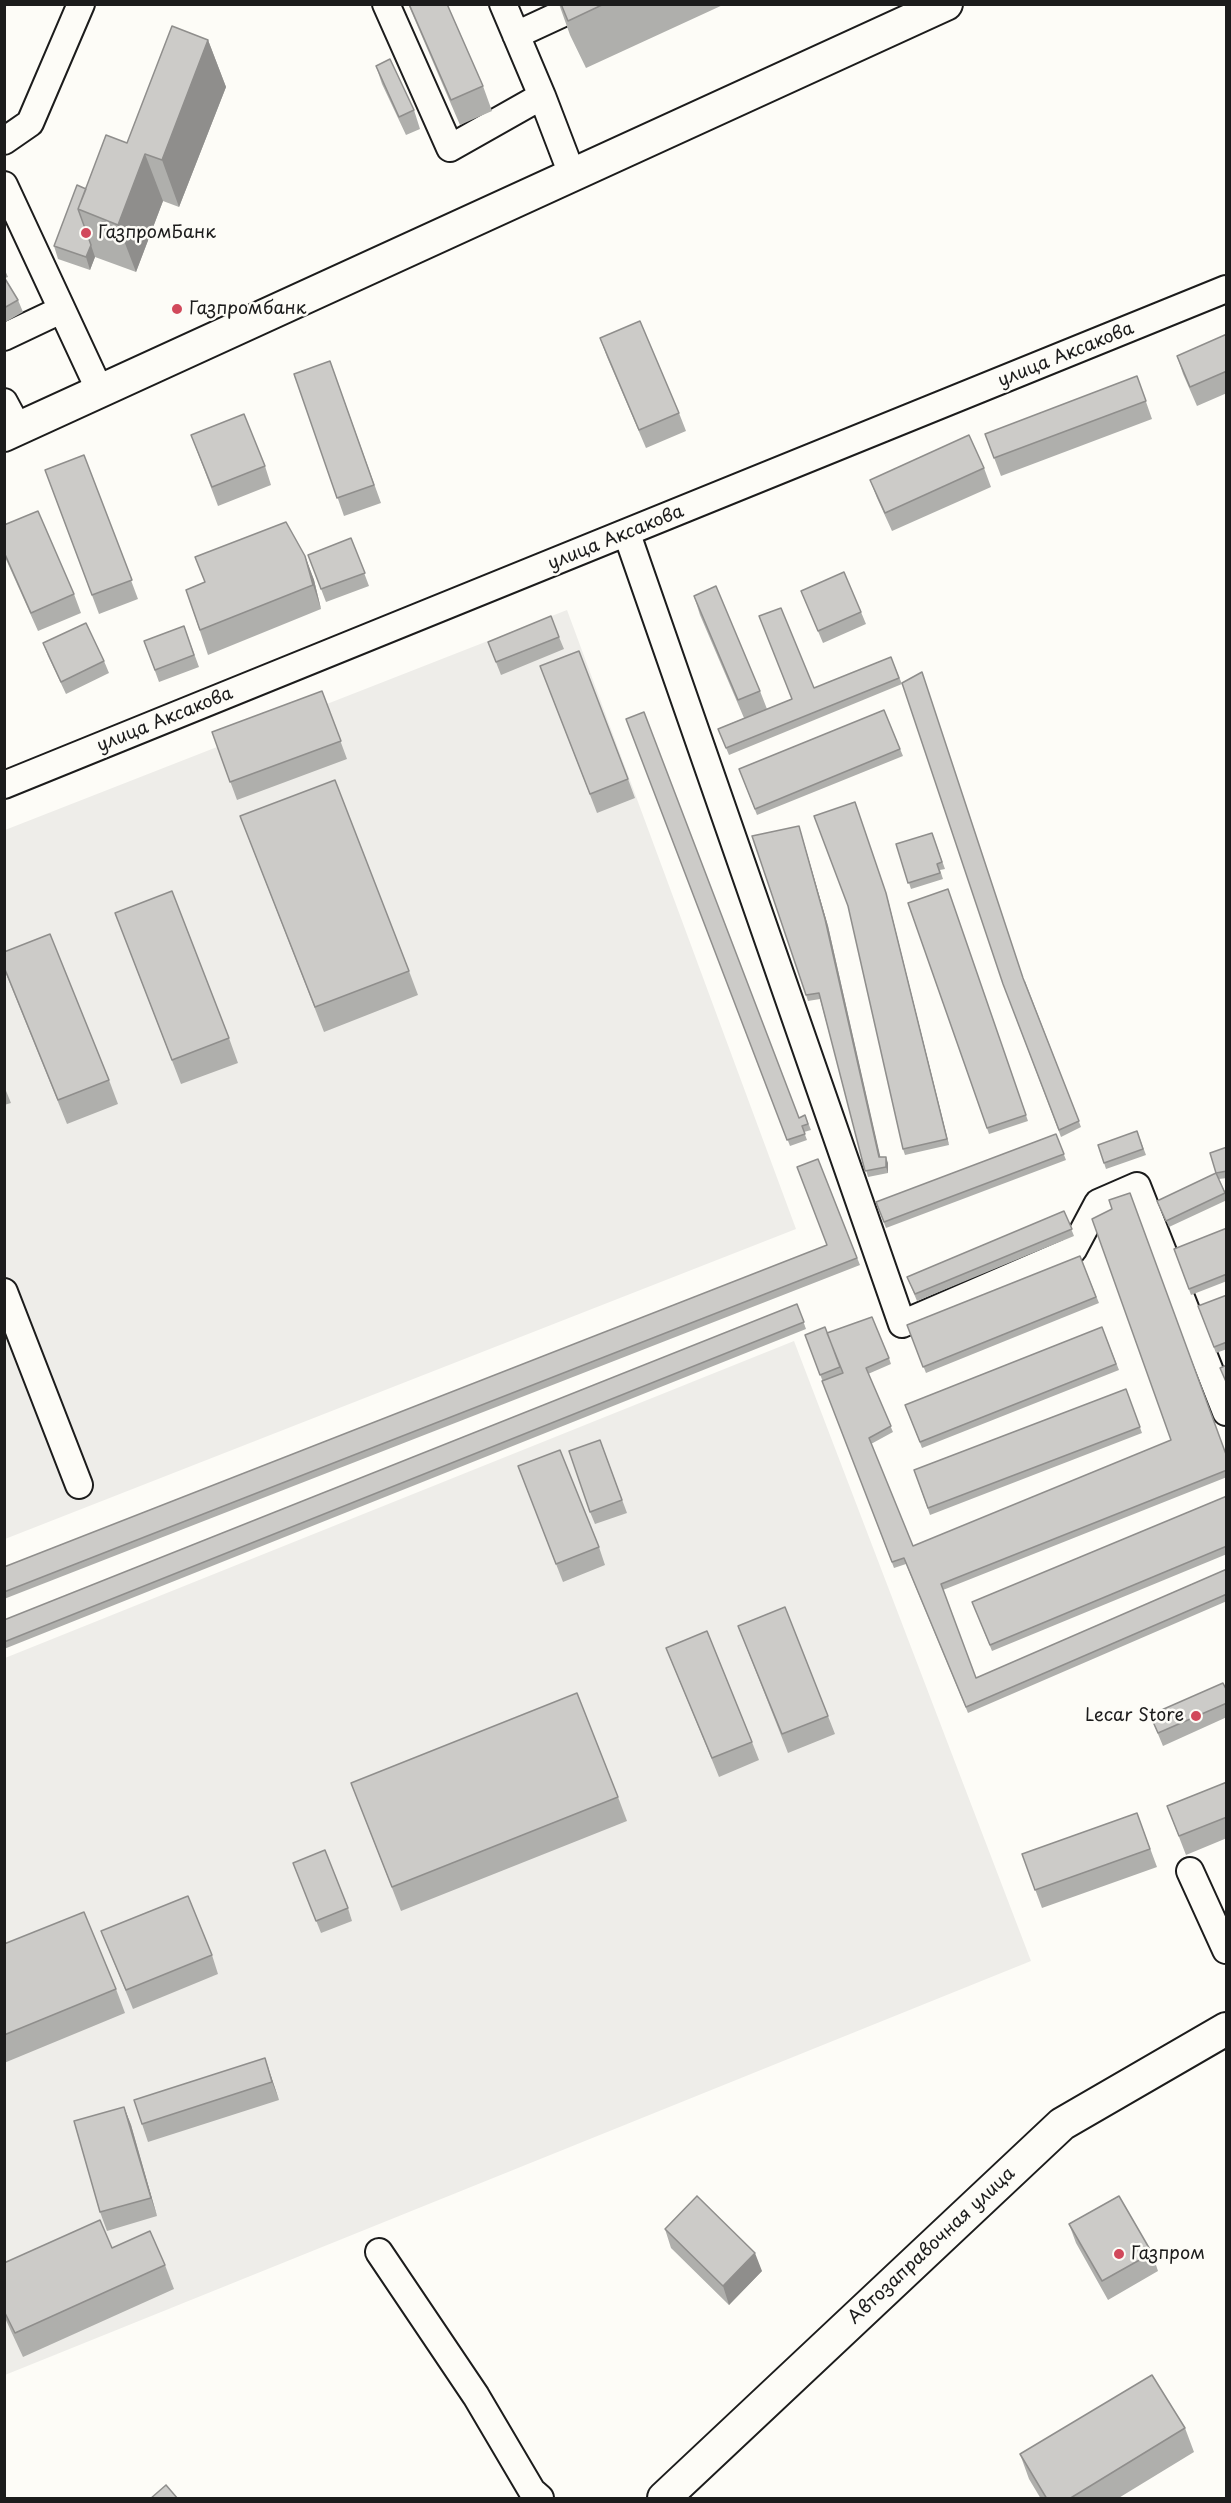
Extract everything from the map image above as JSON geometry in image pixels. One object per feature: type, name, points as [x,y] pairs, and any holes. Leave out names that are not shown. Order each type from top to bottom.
[{"type":"main road","points":[[9,422],[99,390],[573,177],[946,4]]},
{"type":"main road","name":"Автозаправочная улица","points":[[664,2499],[1062,2124],[1227,2029]]},
{"type":"street","points":[[4,141],[30,123],[81,4]]},
{"type":"street","points":[[386,4],[450,148],[542,96]]},
{"type":"street","points":[[503,4],[573,177]]},
{"type":"street","points":[[516,35],[583,4]]},
{"type":"street","points":[[4,185],[99,390]]},
{"type":"street","name":"улица Аксакова","points":[[4,785],[1227,289]]},
{"type":"street","points":[[4,337],[61,310]]},
{"type":"street","points":[[627,534],[902,1324],[1073,1250],[1098,1203],[1137,1186],[1227,1412]]},
{"type":"street","points":[[4,1293],[79,1485]]},
{"type":"street","points":[[1190,1871],[1227,1950]]},
{"type":"street","points":[[379,2252],[476,2396],[532,2491],[540,2499]]},
{"type":"shaded area","points":[[567,610],[796,1229],[5,1539],[5,830]]},
{"type":"shaded area","points":[[794,1341],[1031,1961],[5,2375],[5,1658]]},
{"type":"building","points":[[409,4],[447,4],[483,86],[451,100]]},
{"type":"building","points":[[561,4],[604,4],[568,21]]},
{"type":"building","points":[[172,26],[208,40],[162,160],[145,154],[118,225],[78,209],[106,135],[127,143]]},
{"type":"building","points":[[390,59],[414,110],[399,117],[376,66]]},
{"type":"building","points":[[77,185],[86,189],[78,209],[91,245],[86,257],[54,246]]},
{"type":"building","points":[[4,277],[18,300],[4,308]]},
{"type":"building","points":[[640,321],[679,413],[639,430],[600,338]]},
{"type":"building","points":[[1227,334],[1227,371],[1190,387],[1177,356]]},
{"type":"building","points":[[330,361],[374,485],[337,498],[294,374]]},
{"type":"building","points":[[1137,376],[1146,401],[994,458],[985,434]]},
{"type":"building","points":[[244,414],[265,466],[212,487],[191,435]]},
{"type":"building","points":[[969,435],[984,468],[885,513],[870,480]]},
{"type":"building","points":[[84,455],[132,580],[92,595],[45,470]]},
{"type":"building","points":[[38,511],[74,594],[31,613],[4,552],[4,525]]},
{"type":"building","points":[[286,522],[305,556],[313,585],[200,630],[186,590],[205,582],[195,557]]},
{"type":"building","points":[[351,538],[365,573],[321,589],[308,555]]},
{"type":"building","points":[[844,572],[861,612],[818,631],[801,591]]},
{"type":"building","points":[[716,586],[760,691],[738,700],[694,596]]},
{"type":"building","points":[[781,608],[814,688],[891,657],[899,678],[726,748],[718,729],[792,699],[759,616]]},
{"type":"building","points":[[551,616],[559,637],[496,662],[488,642]]},
{"type":"building","points":[[86,623],[104,661],[61,682],[43,643]]},
{"type":"building","points":[[184,626],[194,655],[155,670],[144,641]]},
{"type":"building","points":[[579,651],[628,779],[590,794],[540,666]]},
{"type":"building","points":[[922,672],[1023,978],[1079,1121],[1059,1130],[1003,984],[902,683]]},
{"type":"building","points":[[322,691],[341,741],[230,782],[212,732]]},
{"type":"building","points":[[884,710],[900,749],[755,809],[739,769]]},
{"type":"building","points":[[644,712],[799,1118],[805,1115],[808,1124],[802,1126],[805,1134],[787,1140],[626,719]]},
{"type":"building","points":[[335,780],[409,971],[315,1007],[240,816]]},
{"type":"building","points":[[855,802],[886,893],[947,1139],[903,1149],[848,906],[814,816]]},
{"type":"building","points":[[799,826],[825,919],[879,1157],[886,1157],[886,1167],[865,1171],[819,993],[806,995],[752,836]]},
{"type":"building","points":[[932,833],[942,862],[937,864],[940,873],[908,883],[896,844]]},
{"type":"building","points":[[948,889],[1026,1115],[987,1128],[908,903]]},
{"type":"building","points":[[172,891],[229,1038],[172,1060],[115,913]]},
{"type":"building","points":[[50,934],[109,1080],[58,1100],[4,967],[4,952]]},
{"type":"building","points":[[1137,1131],[1143,1149],[1104,1163],[1098,1145]]},
{"type":"building","points":[[1056,1134],[1064,1154],[884,1222],[876,1202]]},
{"type":"building","points":[[1227,1147],[1227,1171],[1216,1173],[1210,1153]]},
{"type":"building","points":[[818,1159],[857,1258],[4,1592],[4,1567],[827,1245],[797,1167]]},
{"type":"building","points":[[1216,1173],[1225,1193],[1166,1221],[1157,1201]]},
{"type":"building","points":[[1130,1193],[1227,1457],[1227,1470],[941,1584],[976,1678],[1227,1569],[1227,1594],[966,1707],[904,1558],[892,1562],[822,1381],[843,1373],[827,1333],[872,1317],[889,1358],[866,1368],[891,1426],[869,1438],[913,1546],[1171,1440],[1092,1219],[1112,1209],[1109,1200]]},
{"type":"building","points":[[1064,1211],[1072,1229],[915,1294],[907,1277]]},
{"type":"building","points":[[1227,1228],[1227,1274],[1189,1289],[1174,1249]]},
{"type":"building","points":[[1080,1256],[1096,1297],[923,1367],[907,1325]]},
{"type":"building","points":[[1227,1295],[1227,1342],[1214,1347],[1198,1306]]},
{"type":"building","points":[[797,1304],[804,1322],[4,1642],[4,1620]]},
{"type":"building","points":[[825,1327],[840,1367],[820,1375],[805,1335]]},
{"type":"building","points":[[1102,1327],[1116,1364],[920,1442],[905,1405]]},
{"type":"building","points":[[1227,1365],[1227,1384],[1220,1368]]},
{"type":"building","points":[[1126,1389],[1140,1427],[928,1508],[914,1470]]},
{"type":"building","points":[[600,1440],[622,1500],[590,1512],[569,1451]]},
{"type":"building","points":[[560,1450],[599,1547],[556,1564],[518,1466]]},
{"type":"building","points":[[1227,1496],[1227,1546],[990,1645],[972,1602]]},
{"type":"building","points":[[785,1607],[828,1716],[782,1734],[738,1626]]},
{"type":"building","points":[[707,1631],[752,1742],[712,1758],[666,1648]]},
{"type":"building","points":[[1223,1683],[1227,1691],[1227,1703],[1158,1733],[1150,1715]]},
{"type":"building","points":[[577,1693],[618,1797],[392,1887],[351,1783]]},
{"type":"building","points":[[1227,1782],[1227,1817],[1179,1836],[1167,1806]]},
{"type":"building","points":[[1137,1813],[1150,1849],[1035,1890],[1022,1854]]},
{"type":"building","points":[[325,1850],[348,1908],[316,1921],[293,1863]]},
{"type":"building","points":[[188,1896],[212,1955],[126,1990],[101,1931]]},
{"type":"building","points":[[84,1912],[116,1989],[4,2035],[4,1944]]},
{"type":"building","points":[[265,2058],[272,2082],[142,2124],[134,2100]]},
{"type":"building","points":[[124,2107],[151,2198],[100,2212],[74,2121]]},
{"type":"building","points":[[697,2196],[755,2253],[723,2286],[665,2229]]},
{"type":"building","points":[[1119,2196],[1152,2253],[1102,2281],[1069,2224]]},
{"type":"building","points":[[100,2220],[112,2248],[150,2231],[165,2265],[15,2333],[4,2311],[4,2263]]},
{"type":"building","points":[[1152,2375],[1185,2428],[1069,2499],[1047,2499],[1020,2454]]},
{"type":"building","points":[[166,2485],[178,2499],[150,2499]]},
{"type":"place","name":"ГазпромБанк","points":[[86,233]]},
{"type":"place","name":"Газпромбанк","points":[[177,309]]},
{"type":"place","name":"Lecar Store","points":[[1196,1716]]},
{"type":"place","name":"Газпром","points":[[1119,2254]]}]
